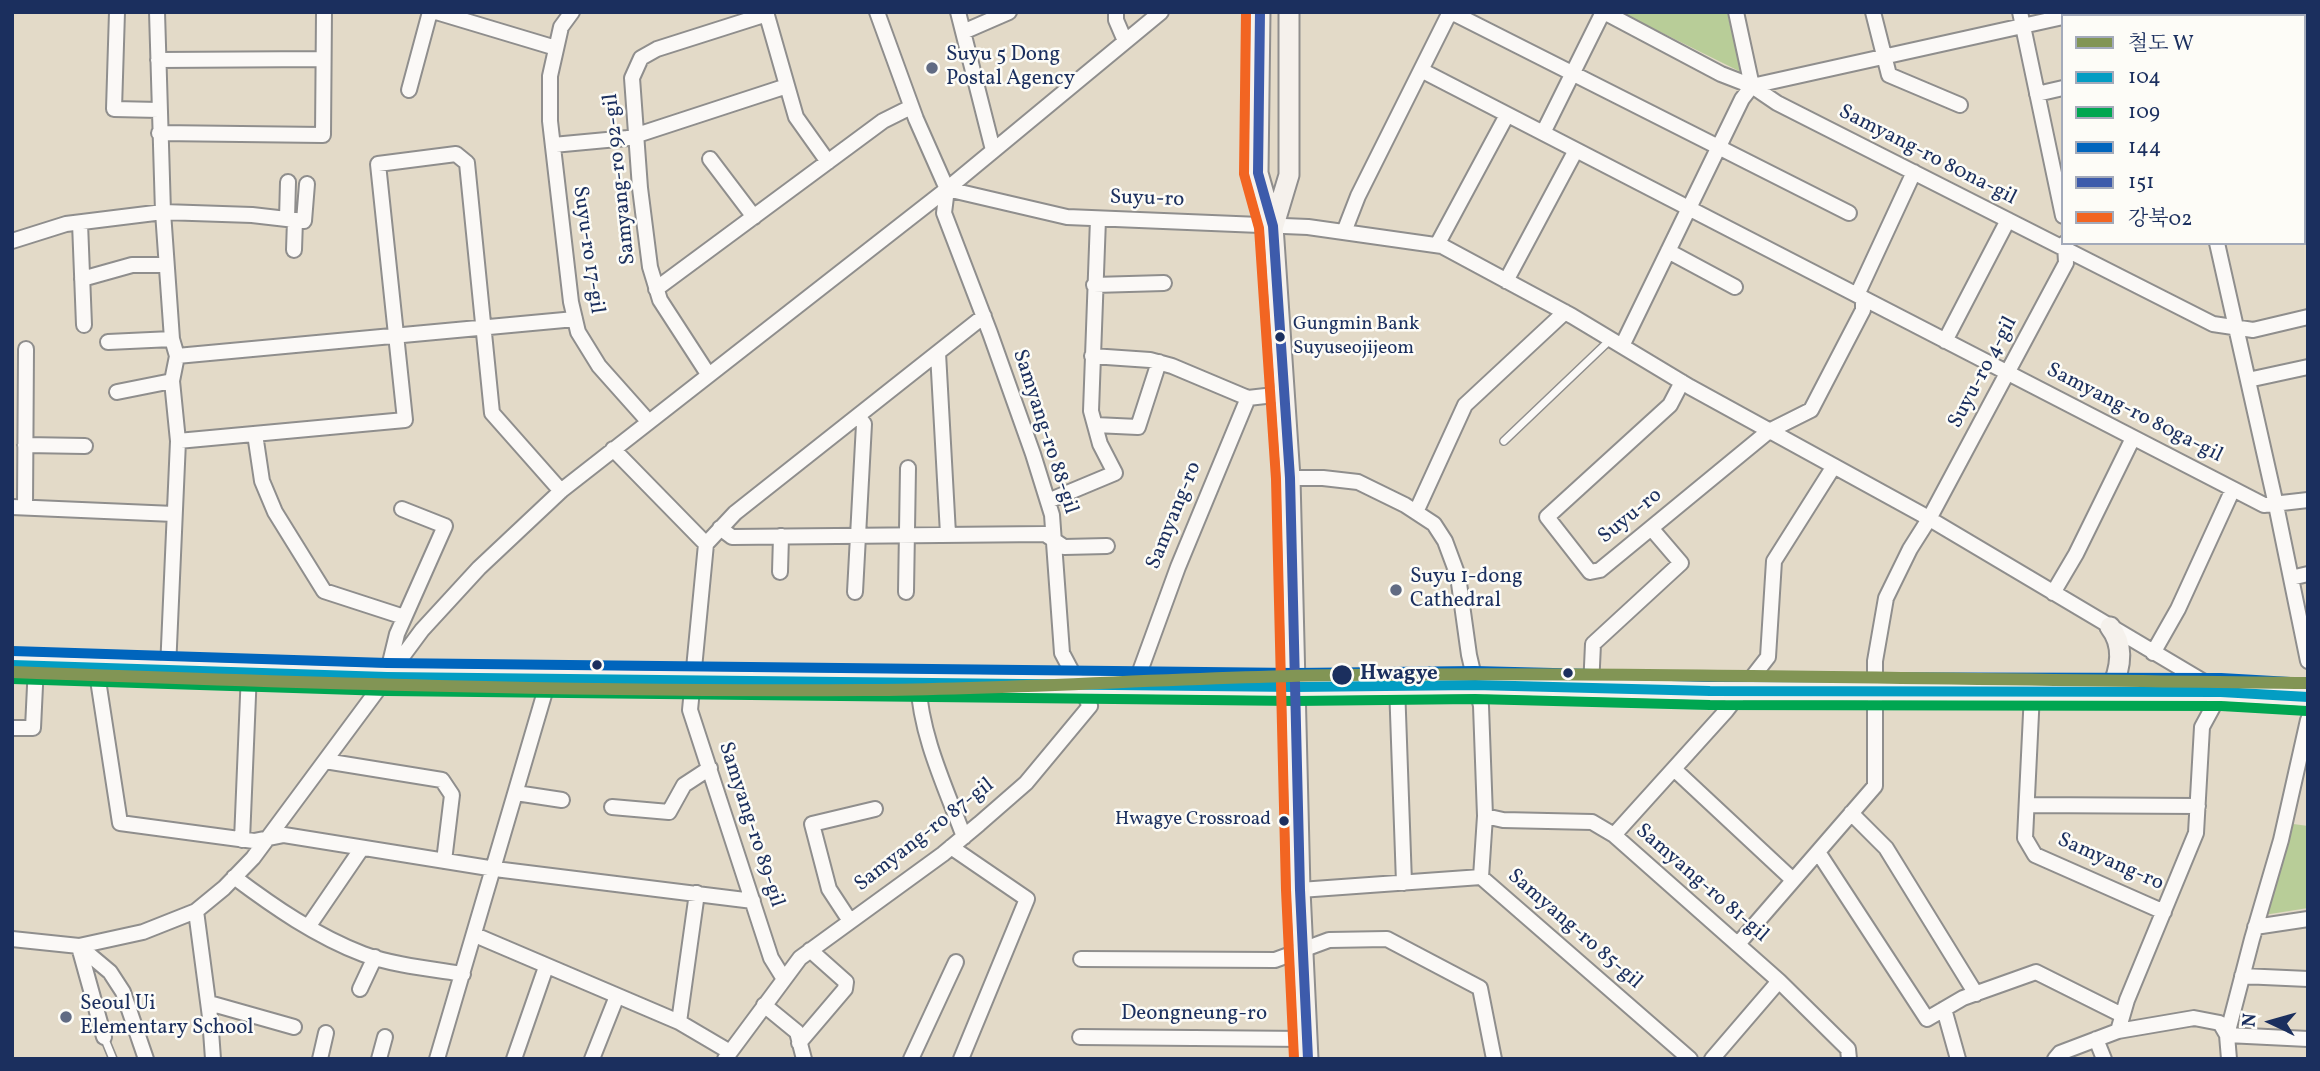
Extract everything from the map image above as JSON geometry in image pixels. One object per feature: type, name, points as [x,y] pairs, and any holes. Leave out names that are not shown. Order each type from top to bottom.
[{"type":"main road","points":[[1259,12],[1258,173],[1273,226],[1290,478],[1300,890],[1308,1059]]},
{"type":"main road","points":[[1273,226],[1289,175],[1289,12]]},
{"type":"main road","points":[[2110,627],[2116,635],[2120,657],[2116,680],[2110,692]]},
{"type":"main road","points":[[12,665],[387,677],[1295,687],[1475,685],[1740,691],[2221,692],[2308,697]]},
{"type":"street","points":[[117,12],[114,109],[159,110]]},
{"type":"street","points":[[157,12],[159,133],[166,265],[172,339],[177,356],[172,381],[178,441],[168,669]]},
{"type":"street","points":[[159,133],[323,135],[324,12]]},
{"type":"street","points":[[409,90],[430,12]]},
{"type":"street","points":[[436,12],[556,48]]},
{"type":"street","name":"Suyu-ro 17-gil","points":[[572,12],[561,27],[550,76],[553,145],[571,302],[578,332],[599,366],[648,421]]},
{"type":"street","points":[[877,12],[911,107],[947,189]]},
{"type":"street","points":[[958,12],[993,150]]},
{"type":"street","points":[[963,32],[1009,12]]},
{"type":"street","points":[[1116,12],[1116,20],[1125,41]]},
{"type":"street","points":[[12,939],[79,946],[143,932],[196,911],[234,877],[268,838],[422,630],[479,568],[561,491],[947,189],[1161,12]]},
{"type":"street","points":[[1344,232],[1358,196],[1450,12],[1849,213]]},
{"type":"street","points":[[1543,133],[1603,12]]},
{"type":"street","name":"Samyang-ro 80na-gil","points":[[1603,12],[1721,74],[1752,86],[1777,103],[2061,244]]},
{"type":"street","points":[[1736,12],[1752,86]]},
{"type":"street","points":[[1873,12],[1889,75],[1960,105]]},
{"type":"street","points":[[766,13],[796,117],[828,162]]},
{"type":"street","name":"Samyang-ro 92-gil","points":[[708,374],[660,300],[650,267],[640,188],[632,78],[641,58],[657,49],[766,13]]},
{"type":"street","points":[[1617,343],[1668,251],[1742,99],[1752,86],[1885,57],[2021,19],[2061,17]]},
{"type":"street","points":[[2021,19],[2061,207]]},
{"type":"street","points":[[158,61],[323,60]]},
{"type":"street","name":"Samyang-ro 80ga-gil","points":[[1421,70],[2264,505],[2308,500]]},
{"type":"street","points":[[553,145],[628,138],[787,86]]},
{"type":"street","points":[[2037,94],[2061,88]]},
{"type":"street","points":[[656,289],[883,121],[911,107]]},
{"type":"street","points":[[1437,245],[1507,115]]},
{"type":"street","points":[[1506,281],[1576,150]]},
{"type":"street","points":[[178,441],[405,421],[378,164],[456,154],[467,163],[492,413],[561,491]]},
{"type":"street","points":[[710,159],[754,217]]},
{"type":"street","points":[[1860,297],[1914,172]]},
{"type":"street","points":[[288,182],[294,250]]},
{"type":"street","points":[[12,241],[66,225],[163,212],[252,215],[304,221],[307,184]]},
{"type":"street","name":"Suyu-ro","points":[[947,189],[1067,218],[1308,227],[1442,246],[1565,312],[1682,382],[1929,519],[2221,692]]},
{"type":"street","name":"Samyang-ro 88-gil","points":[[947,189],[944,213],[984,316],[1052,515],[1062,653],[1077,684]]},
{"type":"street","points":[[1048,501],[1115,473],[1100,444],[1091,411],[1098,219]]},
{"type":"street","points":[[1945,341],[2008,220]]},
{"type":"street","points":[[80,223],[84,325]]},
{"type":"street","points":[[2217,245],[2305,637],[2308,661]]},
{"type":"street","name":"Samyang-ro 80na-gil","points":[[2065,246],[2213,324],[2253,330],[2308,317]]},
{"type":"street","name":"Suyu-ro 4-gil","points":[[1929,519],[2066,263],[2065,246]]},
{"type":"street","points":[[1668,251],[1735,287]]},
{"type":"street","points":[[82,279],[132,265],[166,265]]},
{"type":"street","points":[[1094,285],[1164,284]]},
{"type":"street","name":"Suyu-ro","points":[[1682,382],[1670,405],[1547,517],[1590,572],[1600,570],[1769,431],[1811,410],[1863,310],[1860,297]]},
{"type":"street","points":[[1416,512],[1465,405],[1565,312]]},
{"type":"street","points":[[613,449],[706,544],[735,513],[984,316]]},
{"type":"street","points":[[177,356],[575,319]]},
{"type":"street","points":[[108,342],[172,339]]},
{"type":"street","points":[[26,349],[19,378],[25,445],[19,507],[174,514]]},
{"type":"street","points":[[938,353],[948,534]]},
{"type":"street","points":[[1092,356],[1159,362],[1248,398],[1283,394]]},
{"type":"street","points":[[1095,425],[1138,427],[1159,362]]},
{"type":"street","points":[[2248,380],[2308,367]]},
{"type":"street","points":[[117,392],[172,381]]},
{"type":"street","name":"Samyang-ro","points":[[1135,685],[1178,567],[1248,398]]},
{"type":"street","points":[[855,592],[864,424],[858,416]]},
{"type":"street","points":[[256,434],[262,481],[275,512],[324,591],[404,617]]},
{"type":"street","points":[[2053,593],[2076,554],[2133,438]]},
{"type":"street","points":[[25,445],[85,446]]},
{"type":"street","points":[[1614,835],[1726,711],[1768,657],[1774,561],[1834,466]]},
{"type":"street","points":[[906,592],[908,468]]},
{"type":"street","points":[[1290,478],[1358,482],[1434,524],[1445,541],[1458,576],[1475,685]]},
{"type":"street","points":[[2153,653],[2178,609],[2233,489]]},
{"type":"street","points":[[387,677],[397,634],[444,526],[402,509]]},
{"type":"street","points":[[1738,944],[1875,786],[1875,661],[1886,598],[1910,549],[1929,519]]},
{"type":"street","points":[[720,528],[733,537],[1045,534],[1064,547],[1107,547]]},
{"type":"street","points":[[1591,688],[1593,644],[1681,563],[1651,528]]},
{"type":"street","points":[[780,572],[781,536]]},
{"type":"street","name":"Samyang-ro 89-gil","points":[[706,544],[690,710],[771,958],[784,979]]},
{"type":"street","points":[[2291,578],[2308,574]]},
{"type":"street","points":[[12,728],[33,728],[36,665]]},
{"type":"street","points":[[96,667],[120,823],[254,841],[284,835],[495,869],[753,901]]},
{"type":"street","points":[[242,840],[249,672]]},
{"type":"street","points":[[437,1059],[549,678]]},
{"type":"street","points":[[918,682],[919,706],[925,734],[964,837]]},
{"type":"street","name":"Samyang-ro 87-gil","points":[[728,1055],[800,958],[951,848],[1026,783],[1090,706],[1077,684]]},
{"type":"street","points":[[1397,685],[1404,883]]},
{"type":"street","name":"Samyang-ro 85-gil","points":[[1475,685],[1481,706],[1485,816],[1481,877],[1690,1059]]},
{"type":"street","points":[[2118,1031],[2122,1015],[2196,832],[2202,727],[2221,692]]},
{"type":"street","name":"Samyang-ro","points":[[2032,693],[2025,838],[2035,855],[2164,912]]},
{"type":"street","points":[[2229,1059],[2227,1035],[2280,840],[2308,720]]},
{"type":"street","points":[[325,761],[442,780],[452,795],[444,861]]},
{"type":"street","points":[[612,807],[668,812],[684,785],[710,768]]},
{"type":"street","points":[[1674,769],[1793,880]]},
{"type":"street","points":[[516,793],[562,800]]},
{"type":"street","points":[[2026,805],[2198,806]]},
{"type":"street","name":"Samyang-ro 87-gil","points":[[850,921],[829,889],[812,824],[875,809]]},
{"type":"street","points":[[1852,813],[1886,848],[1976,994]]},
{"type":"street","name":"Samyang-ro 81-gil","points":[[1485,816],[1503,820],[1592,822],[1614,835],[1779,981],[1848,1049],[1849,1059]]},
{"type":"street","points":[[308,927],[362,848]]},
{"type":"street","points":[[951,848],[1027,899],[961,1059]]},
{"type":"street","points":[[1818,852],[1927,1019],[1976,994],[2036,972],[2122,1015]]},
{"type":"street","points":[[234,877],[308,927],[365,955],[463,974]]},
{"type":"street","points":[[1300,890],[1481,877]]},
{"type":"street","points":[[679,1023],[696,893]]},
{"type":"street","points":[[196,911],[209,1003],[213,1059]]},
{"type":"street","points":[[2255,927],[2308,919]]},
{"type":"street","points":[[475,935],[679,1023],[728,1055]]},
{"type":"street","points":[[1081,959],[1275,960],[1329,940],[1387,939],[1480,988],[1494,1059]]},
{"type":"street","points":[[79,946],[104,1037]]},
{"type":"street","points":[[79,946],[110,972],[124,992],[146,1059]]},
{"type":"street","points":[[799,1043],[845,989],[846,982],[810,950]]},
{"type":"street","points":[[360,989],[375,957]]},
{"type":"street","points":[[911,1059],[956,962]]},
{"type":"street","points":[[514,1059],[547,967]]},
{"type":"street","points":[[2242,976],[2308,979]]},
{"type":"street","points":[[1712,1059],[1779,981]]},
{"type":"street","points":[[592,1059],[617,996]]},
{"type":"street","points":[[209,1003],[294,1027]]},
{"type":"street","points":[[764,1006],[797,1032],[804,1059]]},
{"type":"street","points":[[1944,1009],[1958,1059]]},
{"type":"street","points":[[2056,1059],[2060,1053],[2118,1031],[2194,1017],[2220,1023],[2227,1035]]},
{"type":"street","points":[[320,1059],[326,1033]]},
{"type":"street","points":[[2227,1035],[2308,1039]]},
{"type":"street","points":[[379,1059],[385,1037]]},
{"type":"street","name":"Deongneung-ro","points":[[1080,1037],[1307,1039]]},
{"type":"street","points":[[2096,1039],[2104,1059]]},
{"type":"lane","points":[[1504,441],[1617,343]]},
{"type":"lane","points":[[104,1037],[113,1059]]},
{"type":"green space","points":[[1620,12],[1727,12],[1741,72]]},
{"type":"green space","points":[[2286,823],[2308,826],[2308,908],[2264,915]]},
{"type":"rail line","name":"W","points":[[12,672],[652,690],[984,688],[1280,676],[1460,674],[2308,683]]},
{"type":"transit line","name":"강북02","points":[[1246,12],[1244,174],[1259,228],[1276,479],[1286,890],[1294,1059]]},
{"type":"transit line","name":"151","points":[[1260,12],[1258,173],[1273,226],[1290,478],[1300,890],[1308,1059]]},
{"type":"transit line","name":"144","points":[[12,651],[387,663],[1295,673],[1475,671],[1710,677],[2221,678],[2308,683]]},
{"type":"transit line","name":"104","points":[[12,665],[387,677],[1295,687],[1475,685],[1710,691],[2221,692],[2308,697]]},
{"type":"transit line","name":"109","points":[[12,679],[387,691],[1295,701],[1475,699],[1710,705],[2221,706],[2307,711]]},
{"type":"place","name":"Suyu 5 Dong Postal Agency","points":[[932,68]]},
{"type":"place","name":"Gungmin Bank Suyuseojijeom","points":[[1280,337]]},
{"type":"place","name":"Suyu 1-dong Cathedral","points":[[1396,590]]},
{"type":"place","name":"Hwagye","points":[[1342,675]]},
{"type":"place","name":"Hwagye Crossroad","points":[[1284,821]]},
{"type":"place","name":"Seoul Ui Elementary School","points":[[66,1017]]}]
